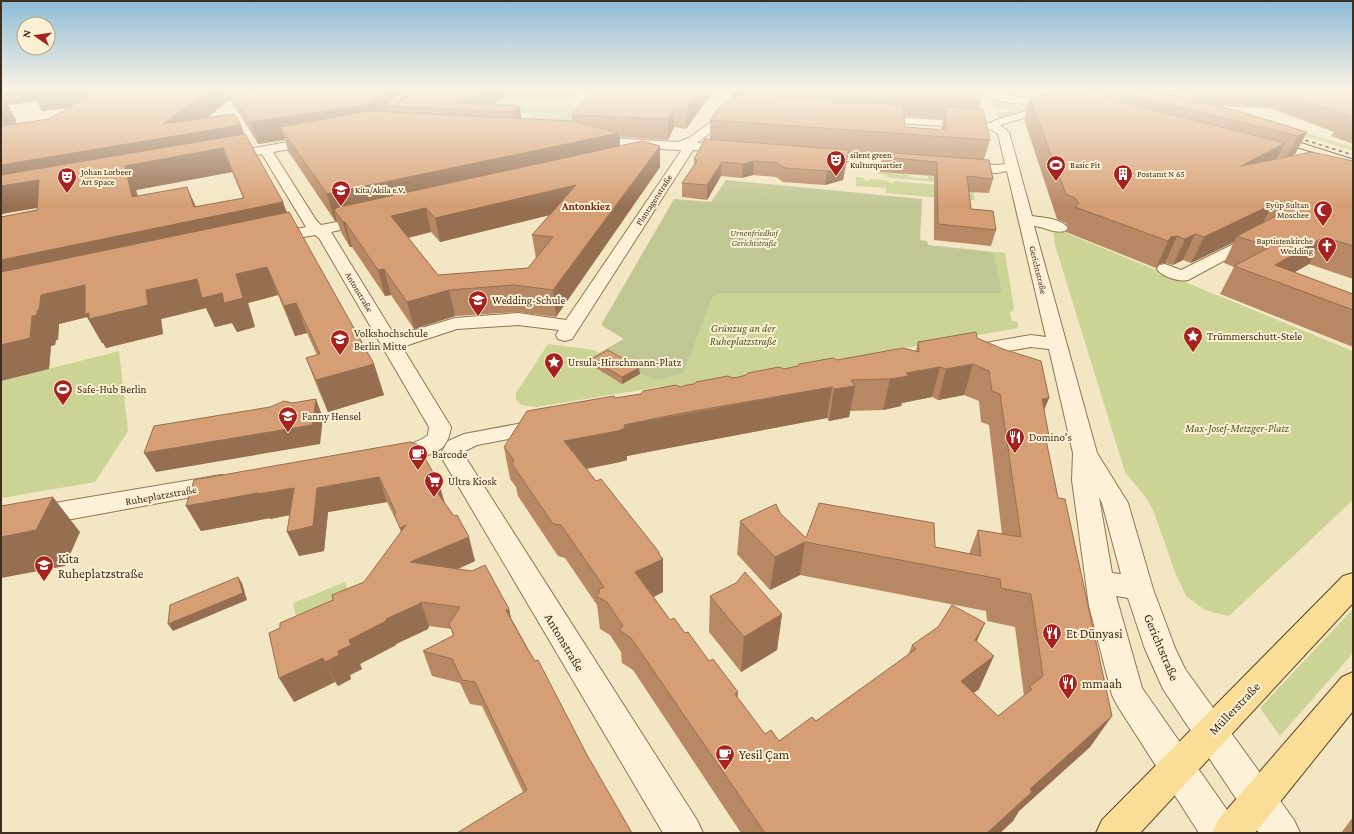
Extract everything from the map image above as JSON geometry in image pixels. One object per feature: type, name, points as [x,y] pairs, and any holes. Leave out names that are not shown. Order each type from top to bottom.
[{"type":"main road","name":"Müllerstraße","points":[[1115,833],[1353,584]]},
{"type":"main road","points":[[1231,833],[1353,687]]},
{"type":"street","points":[[640,158],[683,146],[693,141],[709,129]]},
{"type":"street","name":"Gerichtstraße","points":[[1000,129],[1003,132],[1084,453],[1084,480],[1099,582],[1107,620],[1128,695],[1220,833]]},
{"type":"street","points":[[213,159],[324,140]]},
{"type":"street","points":[[580,141],[745,150]]},
{"type":"street","name":"Plantagenstraße","points":[[390,344],[454,324],[518,319],[568,331],[687,151],[683,146]]},
{"type":"street","name":"Antonstraße","points":[[266,150],[310,224],[325,235],[440,427],[445,445],[684,833]]},
{"type":"street","points":[[803,154],[922,164]]},
{"type":"street","points":[[953,166],[997,169],[1011,167]]},
{"type":"street","points":[[1024,217],[1060,227]]},
{"type":"street","points":[[255,242],[300,232],[335,228],[379,218]]},
{"type":"street","points":[[1165,269],[1182,276],[1260,236]]},
{"type":"street","points":[[953,355],[1031,341],[1057,344]]},
{"type":"street","points":[[367,459],[461,443],[472,439],[563,422]]},
{"type":"street","name":"Gerichtstraße","points":[[1084,453],[1115,503],[1139,589],[1160,649],[1174,679],[1281,833]]},
{"type":"street","name":"Ruheplatzstraße","points":[[1,522],[242,480]]},
{"type":"street","points":[[1099,582],[1139,589]]},
{"type":"green space","points":[[519,129],[579,129],[574,135],[516,132]]},
{"type":"green space","points":[[1281,129],[1294,129],[1353,147],[1353,151]]},
{"type":"green space","points":[[879,172],[910,175],[910,177],[928,179],[928,176],[951,178],[952,183],[878,177],[887,177],[887,175],[878,174]]},
{"type":"green space","points":[[856,177],[864,178],[864,180],[869,181],[870,179],[887,180],[888,182],[893,183],[893,181],[973,188],[975,200],[886,193],[886,188],[856,186]]},
{"type":"green space","name":"Urnenfriedhof Gerichtstraße","points":[[726,180],[922,199],[920,240],[927,241],[928,245],[993,252],[1002,293],[722,293],[713,297],[683,374],[657,380],[640,374],[622,384],[584,361],[624,339],[601,325],[674,199],[711,202]]},
{"type":"green space","name":"Max-Josef-Metzger-Platz","points":[[1053,230],[1061,231],[1353,351],[1353,500],[1229,616],[1211,612],[1202,608],[1186,596],[1175,572],[1153,510],[1147,499],[1125,472],[1055,245]]},
{"type":"green space","name":"Grünzug an der Ruheplatzstraße","points":[[993,252],[1005,253],[1014,308],[1013,311],[1010,312],[1012,321],[1018,322],[1018,328],[696,385],[659,387],[537,407],[522,405],[516,400],[516,393],[548,344],[594,350],[598,353],[585,360],[609,377],[640,374],[657,380],[683,374],[713,297],[722,293],[1001,293]]},
{"type":"green space","name":"Safe-Hub Berlin","points":[[119,351],[128,431],[95,482],[1,498],[1,381]]},
{"type":"green space","points":[[345,582],[354,612],[300,634],[293,603]]},
{"type":"green space","points":[[1353,609],[1353,653],[1280,736],[1260,708]]},
{"type":"building","points":[[1,129],[217,129],[1,165]]},
{"type":"building","points":[[281,129],[603,129],[619,133],[327,194]]},
{"type":"building","points":[[835,129],[987,129],[990,140]]},
{"type":"building","points":[[1041,129],[1229,129],[1285,143],[1241,166],[1312,152],[1353,161],[1353,246],[1324,237],[1275,265],[1353,294],[1353,310],[1234,266],[1270,247],[1237,236],[1280,214],[1283,210],[1279,206],[1273,204],[1204,237],[1195,234],[1185,239],[1177,236],[1171,237],[1168,241],[1075,207],[1079,203],[1075,198],[1066,194]]},
{"type":"building","points":[[1268,129],[1297,129],[1307,132],[1298,136]]},
{"type":"building","points":[[245,134],[283,202],[1,260],[1,217],[37,210],[39,180],[1,186],[1,175]],"holes":[[[223,148],[244,198],[194,207],[187,187],[132,197],[125,166]]]},
{"type":"building","points":[[705,139],[849,150],[845,166],[827,171],[785,168],[777,163],[754,161],[743,164],[722,162],[707,185],[682,183],[697,161],[694,159]]},
{"type":"building","points":[[642,141],[660,146],[553,290],[514,285],[449,290],[407,302],[384,269],[378,270],[345,222],[343,222],[334,210],[336,209],[335,208]],"holes":[[[576,185],[532,235],[553,237],[528,268],[438,275],[391,216],[426,208],[435,218]]]},
{"type":"building","points":[[882,152],[989,160],[993,179],[967,176],[971,209],[993,211],[996,230],[938,224],[937,162],[882,157]]},
{"type":"building","points":[[289,212],[374,364],[316,380],[306,358],[320,354],[296,303],[284,306],[267,267],[236,274],[243,298],[224,303],[222,293],[202,298],[197,279],[146,290],[148,305],[89,319],[89,313],[85,314],[85,285],[41,295],[37,315],[32,316],[30,338],[1,345],[1,272]]},
{"type":"building","points":[[976,332],[977,338],[1003,349],[1041,361],[1049,398],[1042,399],[1049,436],[1045,435],[1058,498],[1065,499],[1112,716],[1030,789],[1032,792],[987,833],[765,833],[631,638],[619,630],[623,626],[607,602],[596,596],[600,592],[598,590],[604,587],[561,525],[553,524],[512,464],[514,460],[504,447],[527,411],[614,396],[615,398],[641,394],[643,391],[676,385],[680,387],[694,384],[696,382],[728,376],[733,378],[739,377],[748,373],[779,367],[784,369],[798,366],[799,364],[833,358],[837,360],[903,348],[919,352],[918,342]],"holes":[[[973,364],[989,371],[992,391],[1000,394],[1021,537],[978,530],[981,556],[935,547],[934,523],[819,503],[806,538],[780,513],[776,504],[740,521],[775,557],[805,542],[1000,579],[1001,588],[1031,594],[1043,676],[1029,687],[1032,689],[998,716],[961,681],[994,656],[975,640],[985,623],[952,605],[938,627],[912,645],[916,649],[816,721],[812,717],[779,741],[771,730],[765,734],[735,694],[738,692],[713,659],[709,661],[688,632],[685,633],[674,618],[670,620],[635,572],[663,559],[601,479],[596,481],[564,441],[618,431],[625,428],[624,425],[677,414],[832,387],[834,389],[855,386],[851,380],[890,379],[909,376],[906,373],[940,367],[946,369]]]},
{"type":"building","points":[[608,350],[639,368],[622,377],[591,359]]},
{"type":"building","points":[[316,399],[312,425],[144,453],[154,426],[270,407],[284,401],[292,403]]},
{"type":"building","points":[[410,442],[417,444],[439,483],[439,487],[436,491],[454,516],[457,515],[469,537],[410,562],[472,571],[485,565],[509,609],[506,610],[535,661],[538,660],[586,753],[632,833],[457,833],[527,790],[475,682],[462,680],[452,659],[423,651],[454,635],[449,624],[460,607],[421,602],[386,619],[386,621],[349,640],[351,645],[338,651],[339,655],[325,662],[323,658],[279,678],[269,633],[280,628],[280,623],[333,600],[332,595],[364,582],[406,525],[400,528],[394,514],[396,513],[379,477],[317,488],[313,526],[287,532],[294,488],[186,506],[194,480]]},
{"type":"building","points":[[53,497],[36,530],[1,537],[1,506]]},
{"type":"building","points":[[745,572],[782,614],[744,637],[710,596],[736,583]]},
{"type":"building","points":[[238,577],[243,593],[168,624],[170,605]]},
{"type":"tram line","points":[[1290,139],[1353,159]]},
{"type":"tram line","points":[[1288,145],[1321,155]]},
{"type":"railway","points":[[1292,136],[1353,155]]},
{"type":"place","name":"silent green Kulturquartier","points":[[836,177]]},
{"type":"place","name":"Basic Fit","points":[[1056,182]]},
{"type":"place","name":"Postamt N 65","points":[[1123,191]]},
{"type":"place","name":"Johan Lorbeer Art Space","points":[[67,194]]},
{"type":"place","name":"Kita/Akila e.V.","points":[[341,207]]},
{"type":"place","name":"Eyüp Sultan Moschee","points":[[1323,227]]},
{"type":"place","name":"Baptistenkirche Wedding","points":[[1327,263]]},
{"type":"place","name":"Wedding-Schule","points":[[478,317]]},
{"type":"place","name":"Trümmerschutt-Stele","points":[[1193,353]]},
{"type":"place","name":"Volkshochschule Berlin Mitte","points":[[340,356]]},
{"type":"place","name":"Ursula-Hirschmann-Platz","points":[[554,379]]},
{"type":"place","name":"Safe-Hub Berlin","points":[[63,406]]},
{"type":"place","name":"Fanny Hensel","points":[[288,433]]},
{"type":"place","name":"Domino's","points":[[1015,454]]},
{"type":"place","name":"Barcode","points":[[418,471]]},
{"type":"place","name":"Ultra Kiosk","points":[[434,498]]},
{"type":"place","name":"Kita Ruheplatzstraße","points":[[44,582]]},
{"type":"place","name":"Et Dünyasi","points":[[1052,650]]},
{"type":"place","name":"mmaah","points":[[1068,700]]},
{"type":"place","name":"Yesil Çam","points":[[725,771]]},
{"type":"district","name":"Antonkiez","points":[[586,206]]}]
